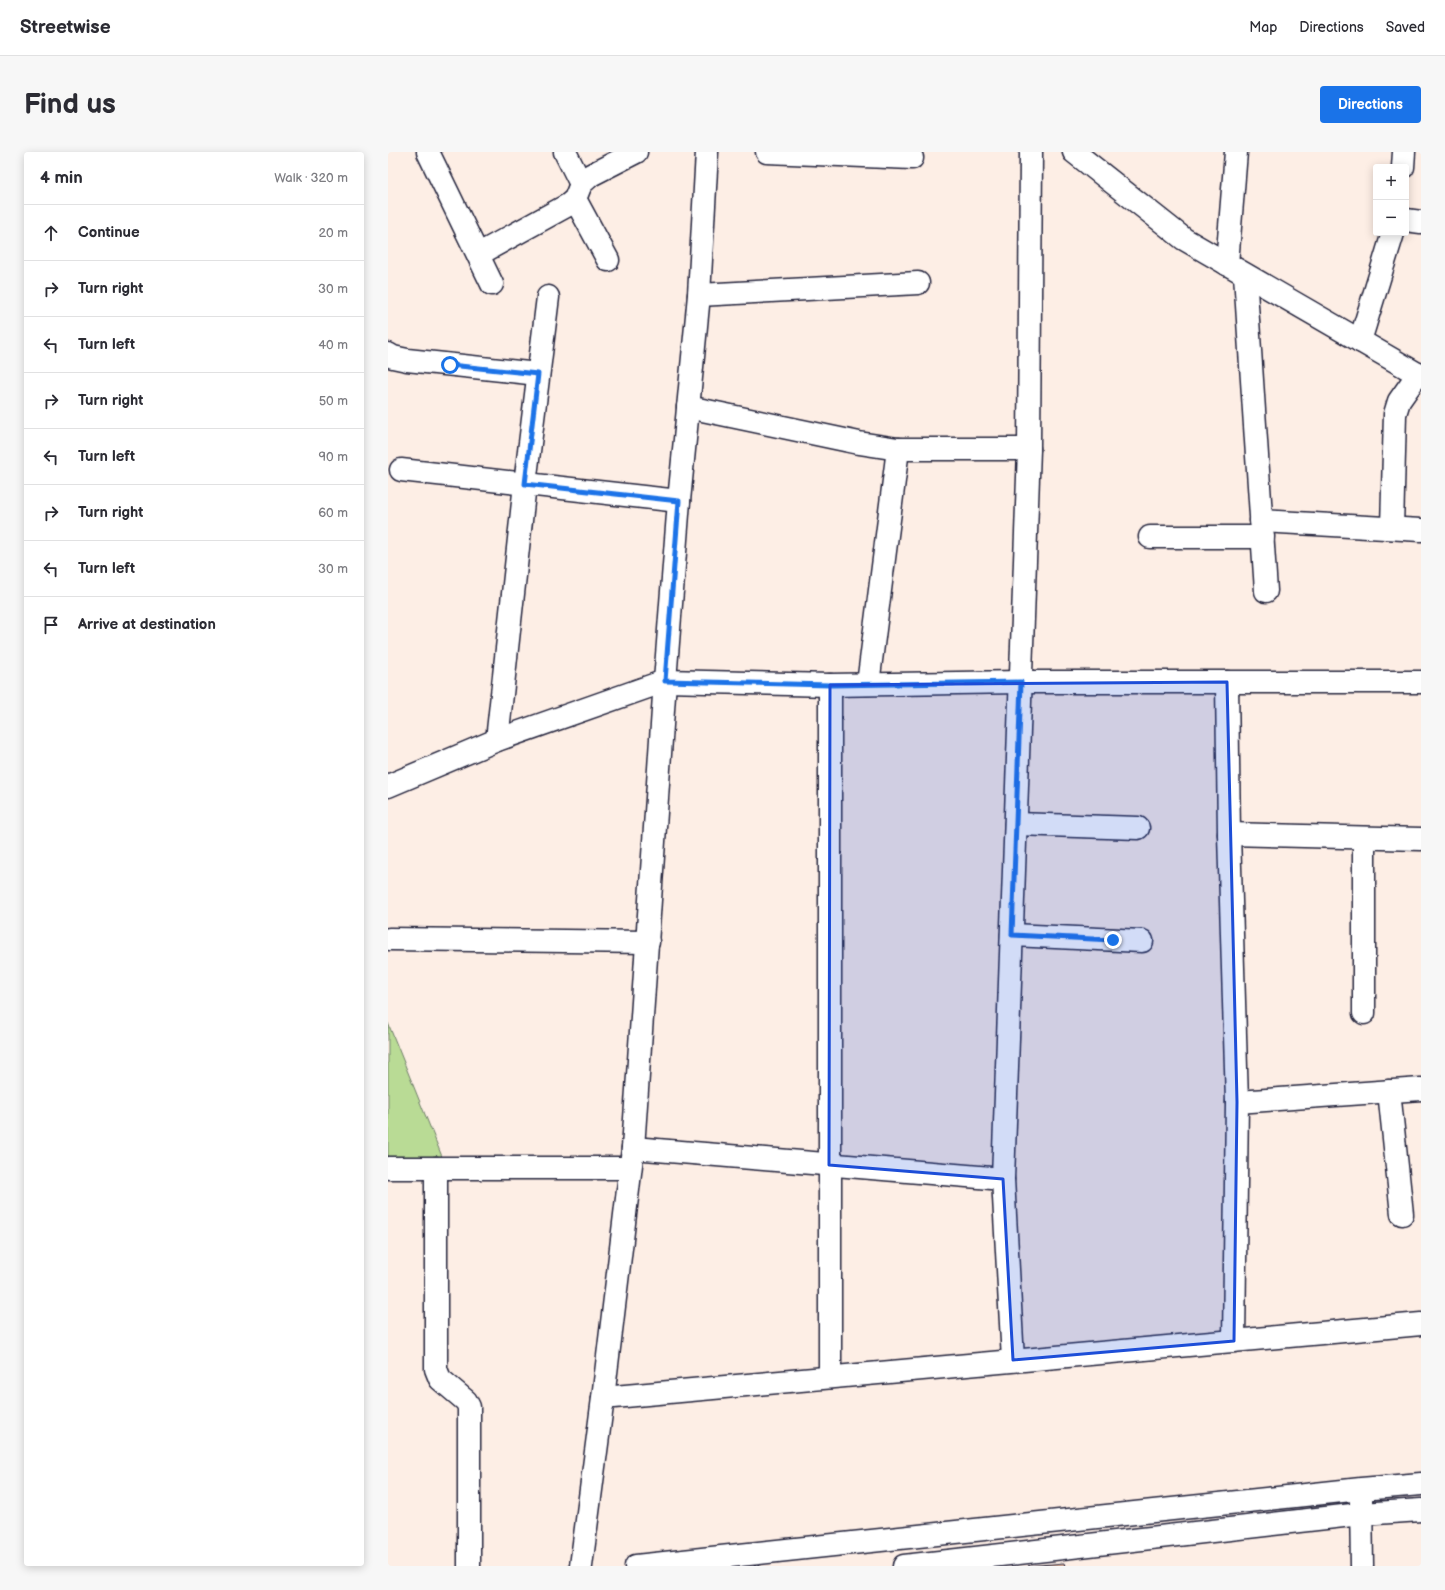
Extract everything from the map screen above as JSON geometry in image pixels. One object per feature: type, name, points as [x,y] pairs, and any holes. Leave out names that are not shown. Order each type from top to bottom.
[{"type":"street","points":[[428,152],[479,254],[492,284]]},
{"type":"street","points":[[565,152],[578,191],[608,260]]},
{"type":"street","points":[[479,254],[568,206],[591,175],[636,152]]},
{"type":"street","points":[[581,1566],[603,1398],[631,1158],[648,942],[665,681],[679,501],[700,295],[707,152]]},
{"type":"street","points":[[766,152],[912,158]]},
{"type":"street","points":[[1013,1360],[1004,1179],[1029,450],[1031,152]]},
{"type":"street","points":[[1074,152],[1184,239],[1419,375],[1399,401],[1395,414],[1392,528]]},
{"type":"street","points":[[1227,264],[1236,152]]},
{"type":"street","points":[[1403,164],[1404,152]]},
{"type":"street","points":[[1409,220],[1421,222]]},
{"type":"street","points":[[1360,341],[1392,236]]},
{"type":"street","points":[[1246,275],[1266,591]]},
{"type":"street","points":[[700,295],[918,283]]},
{"type":"street","points":[[497,740],[525,484],[548,297]]},
{"type":"street","points":[[388,354],[392,357],[406,360],[538,374]]},
{"type":"street","points":[[688,407],[859,443],[898,449],[1029,450]]},
{"type":"street","points":[[868,684],[898,449]]},
{"type":"street","points":[[401,470],[679,501]]},
{"type":"street","points":[[1150,537],[1262,529],[1392,528],[1421,530]]},
{"type":"street","points":[[388,786],[497,740],[665,681],[830,685],[1021,682],[1421,682]]},
{"type":"street","points":[[1227,682],[1229,834],[1237,1102],[1234,1341]]},
{"type":"street","points":[[830,685],[830,1377]]},
{"type":"street","points":[[1016,824],[1138,828]]},
{"type":"street","points":[[1229,834],[1421,839]]},
{"type":"street","points":[[1364,838],[1364,1013]]},
{"type":"street","points":[[1012,935],[1142,941]]},
{"type":"street","points":[[389,939],[648,942]]},
{"type":"street","points":[[1237,1102],[1421,1089]]},
{"type":"street","points":[[1389,1091],[1402,1214]]},
{"type":"street","points":[[388,1168],[436,1168],[631,1158],[829,1164],[1004,1179]]},
{"type":"street","points":[[436,1168],[436,1369],[440,1379],[466,1401],[469,1407],[470,1566]]},
{"type":"street","points":[[603,1398],[1421,1324]]},
{"type":"street","points":[[636,1566],[1361,1489],[1421,1484]]},
{"type":"street","points":[[1361,1489],[1362,1566]]},
{"type":"street","points":[[916,1565],[1361,1514],[1421,1510]]},
{"type":"street","points":[[1095,1517],[1096,1544]]},
{"type":"highlighted area","points":[[1227,682],[1237,1102],[1234,1341],[1013,1360],[1003,1179],[829,1165],[830,685]]},
{"type":"green space","points":[[388,1023],[445,1164],[388,1161]]},
{"type":"building","points":[[1064,1563],[1065,1566],[1028,1566]]},
{"type":"route","points":[[450,365],[538,374],[525,484],[679,501],[665,681],[830,685],[1021,682],[1012,935],[1113,940]]}]
